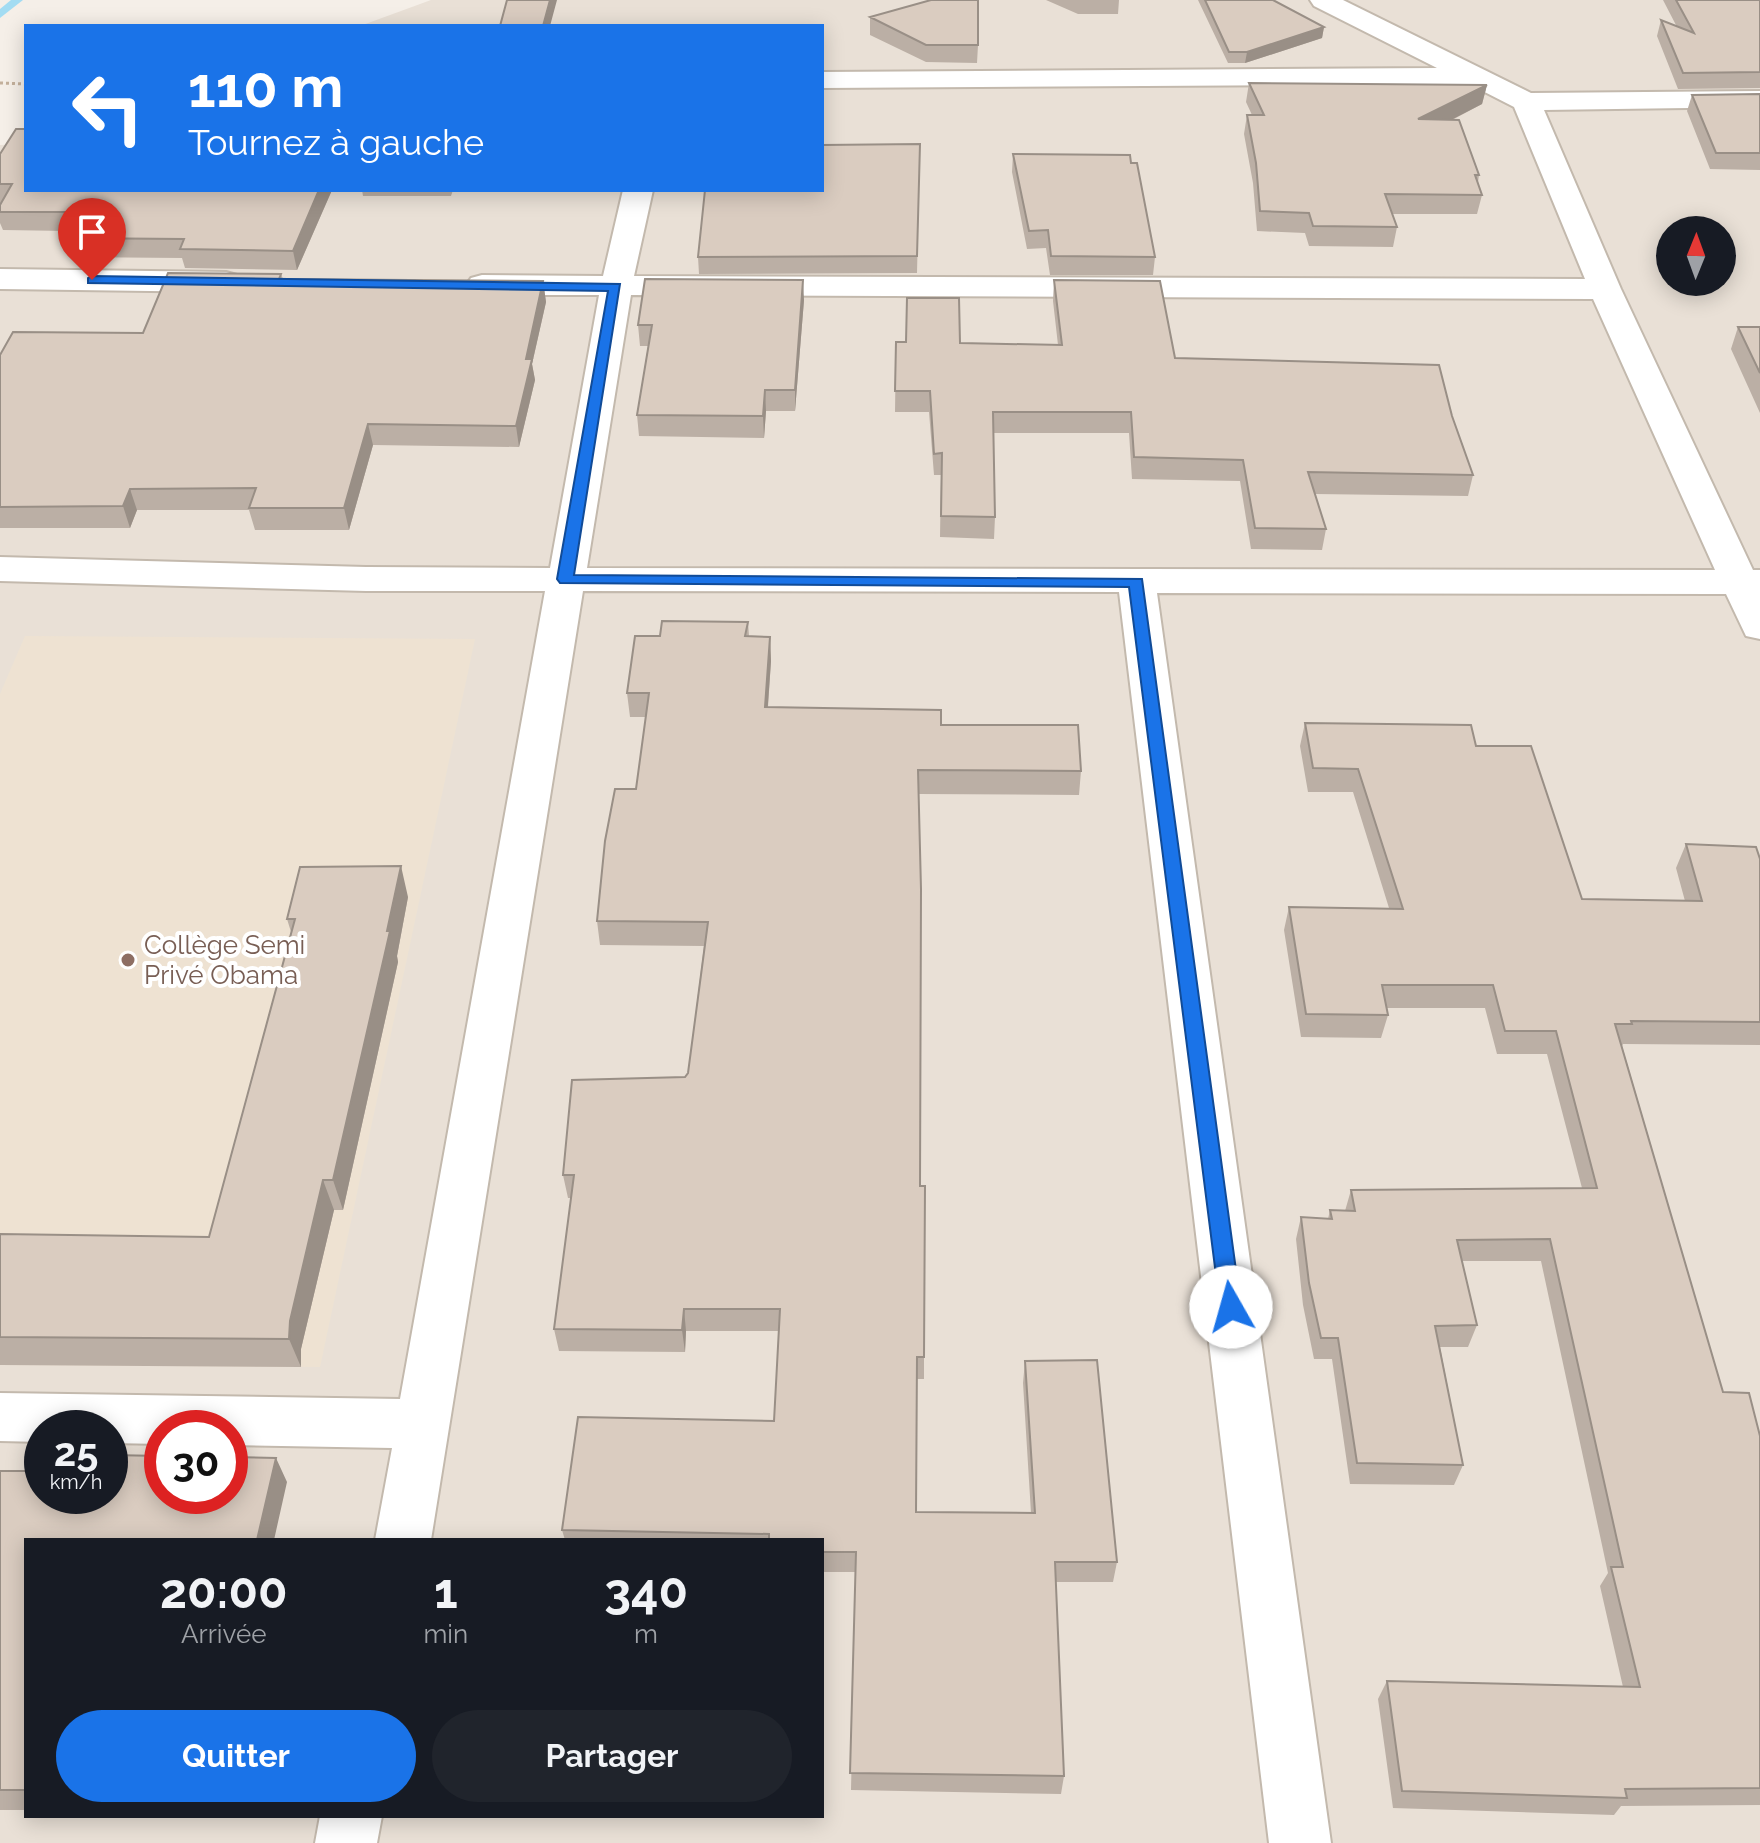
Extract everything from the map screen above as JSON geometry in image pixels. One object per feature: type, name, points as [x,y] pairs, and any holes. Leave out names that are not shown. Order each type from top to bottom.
[{"type":"street","points":[[1323,0],[1526,102],[1760,99]]},
{"type":"street","points":[[824,80],[1478,76]]},
{"type":"street","points":[[1526,102],[1605,289],[1750,582],[1760,627]]},
{"type":"street","points":[[403,1538],[565,579],[616,287],[638,192]]},
{"type":"street","points":[[0,279],[253,282]]},
{"type":"street","points":[[458,285],[1605,289]]},
{"type":"street","points":[[0,569],[366,579],[1750,582]]},
{"type":"street","points":[[1137,583],[1300,1843]]},
{"type":"street","points":[[0,1417],[424,1424]]},
{"type":"street","points":[[346,1843],[351,1818]]},
{"type":"path","points":[[0,83],[24,84]]},
{"type":"shaded area","points":[[431,0],[1760,0],[1760,1843],[0,1843],[0,145],[24,144],[24,192],[824,192],[824,24],[365,24]]},
{"type":"shaded area","points":[[25,636],[475,639],[320,1367],[0,1365],[0,694]]},
{"type":"building","points":[[507,0],[550,0],[544,24],[501,24]]},
{"type":"building","points":[[931,0],[978,0],[978,45],[926,45],[870,17]]},
{"type":"building","points":[[1205,0],[1273,0],[1324,27],[1247,52],[1229,52]]},
{"type":"building","points":[[1676,0],[1760,0],[1760,72],[1683,73],[1661,20],[1694,33]]},
{"type":"building","points":[[1249,83],[1487,85],[1418,119],[1459,120],[1479,175],[1475,175],[1482,195],[1385,194],[1397,227],[1313,226],[1309,213],[1260,211],[1256,163],[1247,115],[1264,115]]},
{"type":"building","points":[[1760,94],[1760,153],[1716,153],[1692,95]]},
{"type":"building","points":[[16,129],[24,129],[24,192],[318,192],[293,251],[180,249],[184,239],[63,238],[77,212],[0,212],[0,205],[12,184],[0,184],[0,154]]},
{"type":"building","points":[[920,144],[917,256],[698,257],[705,192],[824,192],[824,145]]},
{"type":"building","points":[[1013,154],[1130,155],[1131,163],[1137,163],[1155,257],[1051,256],[1048,230],[1029,231]]},
{"type":"building","points":[[168,273],[281,274],[279,279],[543,281],[526,359],[532,359],[516,426],[368,424],[344,508],[249,508],[256,488],[130,489],[123,506],[0,507],[0,355],[13,332],[143,333]]},
{"type":"building","points":[[645,279],[803,280],[795,390],[765,390],[763,416],[637,415],[652,325],[638,325]]},
{"type":"building","points":[[1054,280],[1160,281],[1175,358],[1439,365],[1452,416],[1473,475],[1308,472],[1326,529],[1255,528],[1243,460],[1134,457],[1131,412],[993,412],[995,517],[941,516],[942,453],[934,454],[930,391],[895,391],[896,342],[906,342],[907,298],[959,298],[960,343],[1062,345]]},
{"type":"building","points":[[1738,327],[1760,327],[1760,373]]},
{"type":"building","points":[[662,621],[748,622],[745,636],[770,637],[765,707],[941,710],[941,725],[1078,725],[1081,771],[918,770],[921,889],[920,1186],[925,1186],[924,1357],[917,1357],[916,1512],[1035,1513],[1025,1361],[1097,1360],[1117,1562],[1055,1562],[1064,1776],[850,1773],[856,1552],[824,1552],[824,1538],[562,1530],[578,1417],[774,1421],[780,1309],[684,1309],[682,1330],[554,1329],[574,1175],[563,1175],[572,1080],[685,1077],[688,1073],[708,922],[597,921],[605,841],[615,789],[636,789],[649,693],[627,693],[635,636],[660,636]]},
{"type":"building","points":[[1305,723],[1471,725],[1476,746],[1531,746],[1582,899],[1702,901],[1686,844],[1756,847],[1760,859],[1760,1022],[1631,1021],[1632,1024],[1615,1024],[1723,1392],[1749,1393],[1760,1436],[1760,1788],[1625,1789],[1627,1798],[1402,1791],[1387,1681],[1640,1687],[1611,1567],[1623,1567],[1550,1239],[1457,1240],[1477,1325],[1435,1326],[1463,1465],[1357,1463],[1338,1338],[1321,1338],[1309,1283],[1301,1217],[1332,1219],[1330,1210],[1355,1211],[1351,1190],[1597,1188],[1556,1031],[1505,1031],[1493,985],[1382,985],[1388,1015],[1306,1014],[1289,907],[1403,909],[1358,769],[1313,768]]},
{"type":"building","points":[[401,866],[387,931],[390,931],[333,1180],[323,1180],[290,1321],[289,1339],[0,1337],[0,1234],[209,1237],[295,919],[287,919],[300,867]]},
{"type":"building","points":[[128,1455],[144,1456],[144,1514],[248,1514],[248,1457],[276,1458],[257,1538],[24,1538],[24,1790],[0,1790],[0,1471],[24,1471],[24,1514],[128,1514]]},
{"type":"waterway","points":[[0,15],[18,0]]},
{"type":"place","name":"Collège Semi Privé Obama","points":[[128,960]]},
{"type":"route","points":[[92,280],[616,287],[565,579],[1137,583],[1231,1307]]}]
